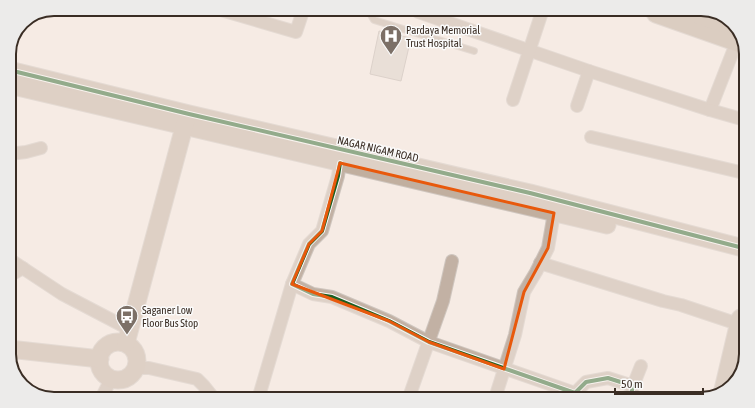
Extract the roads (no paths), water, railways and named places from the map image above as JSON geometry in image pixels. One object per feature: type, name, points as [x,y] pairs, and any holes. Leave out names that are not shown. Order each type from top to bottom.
[{"type":"highway","points":[[728,381],[739,334]]},
{"type":"main road","points":[[666,16],[734,36]]},
{"type":"main road","points":[[702,16],[734,35]]},
{"type":"street","points":[[241,16],[296,32],[301,16]]},
{"type":"street","points":[[430,16],[589,71],[739,118]]},
{"type":"street","points":[[513,100],[531,50],[541,16]]},
{"type":"street","points":[[710,110],[737,41]]},
{"type":"street","points":[[577,106],[589,71]]},
{"type":"street","name":"NAGAR NIGAM ROAD","points":[[16,72],[340,163],[739,257]]},
{"type":"street","name":"NAGAR NIGAM ROAD","points":[[16,86],[186,120],[530,193],[739,247]]},
{"type":"street","points":[[16,264],[127,336],[138,360],[136,368],[132,374],[126,379],[111,379],[105,375],[101,369],[101,354],[111,343],[118,342],[127,336],[186,120]]},
{"type":"street","points":[[591,137],[739,172]]},
{"type":"street","points":[[16,153],[41,148]]},
{"type":"street","points":[[260,392],[292,284],[309,244],[322,231],[338,176],[340,163]]},
{"type":"street","points":[[496,392],[515,335],[524,292],[548,248],[554,213]]},
{"type":"street","points":[[411,392],[443,301],[452,261]]},
{"type":"street","points":[[540,263],[663,301],[739,321]]},
{"type":"street","points":[[16,272],[23,268]]},
{"type":"street","points":[[292,284],[313,294],[332,297],[389,321],[429,342],[565,392]]},
{"type":"street","points":[[16,350],[100,359]]},
{"type":"street","points":[[632,392],[641,366]]},
{"type":"street","points":[[136,368],[149,368],[197,379],[209,392]]},
{"type":"street","points":[[579,392],[586,382],[608,378],[633,386]]},
{"type":"street","points":[[104,392],[111,379]]},
{"type":"lane","points":[[372,16],[374,20],[474,51]]},
{"type":"place","name":"Pardaya Memorial Trust Hospital","points":[[391,56]]},
{"type":"place","name":"Saganer Low Floor Bus Stop","points":[[127,336]]}]
